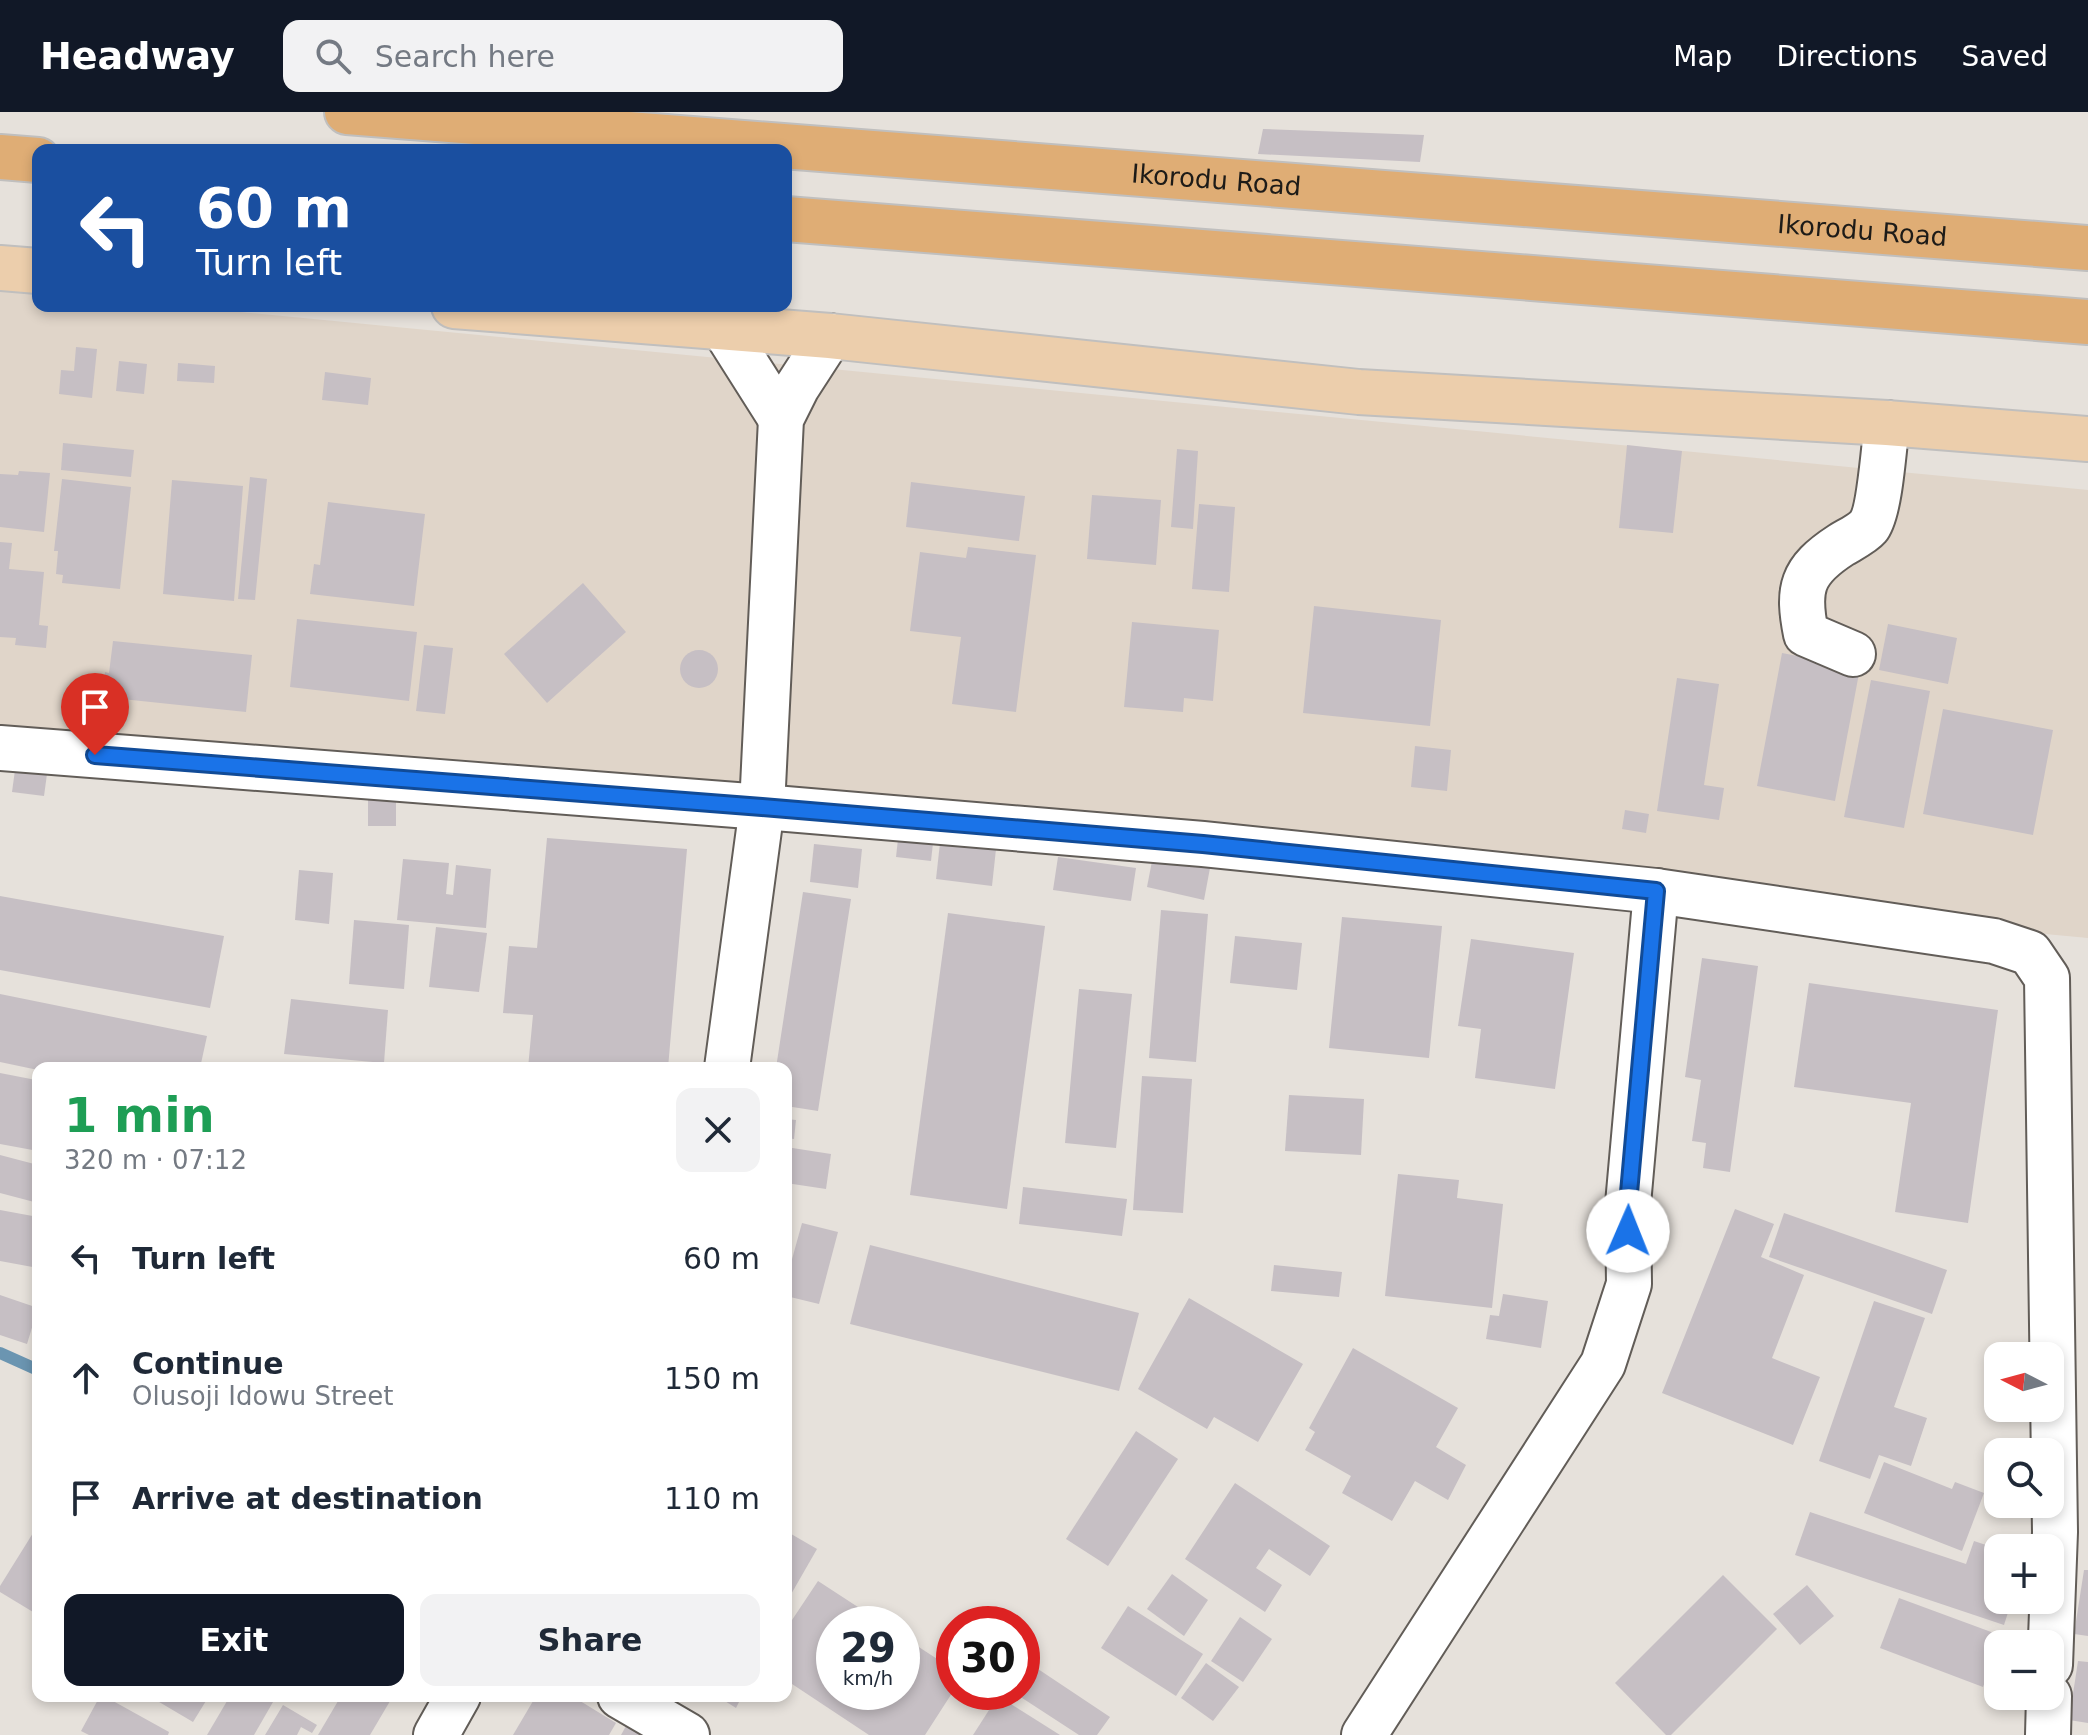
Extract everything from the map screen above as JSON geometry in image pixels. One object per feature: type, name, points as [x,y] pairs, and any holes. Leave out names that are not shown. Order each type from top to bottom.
[{"type":"highway","name":"Ikorodu Road","points":[[347,112],[757,144]]},
{"type":"highway","name":"Ikorodu Road","points":[[792,147],[2088,248]]},
{"type":"highway","points":[[0,157],[32,160]]},
{"type":"highway","points":[[792,219],[2088,322]]},
{"type":"main road","points":[[0,268],[32,271]]},
{"type":"main road","points":[[524,312],[830,336],[1359,392],[1887,423],[2088,439]]},
{"type":"street","points":[[724,329],[781,419]]},
{"type":"street","points":[[728,1062],[762,807],[781,419],[797,387],[830,336]]},
{"type":"street","points":[[1853,654],[1806,634],[1800,606],[1806,575],[1827,554],[1868,527],[1879,493],[1887,423]]},
{"type":"street","points":[[0,748],[1203,844],[1656,891],[1994,941],[2030,953],[2047,978],[2055,1532],[2051,1630]]},
{"type":"street","points":[[1364,1735],[1603,1364],[1629,1284],[1628,1204],[1656,891]]},
{"type":"street","points":[[436,1735],[455,1702]]},
{"type":"street","points":[[630,1702],[687,1735]]},
{"type":"street","points":[[2048,1735],[2049,1710]]},
{"type":"shaded area","points":[[0,289],[32,292],[32,312],[240,312],[2088,490],[2088,938],[1416,874],[0,751]]},
{"type":"building","points":[[1263,129],[1424,135],[1420,162],[1258,154]]},
{"type":"building","points":[[76,347],[97,349],[92,398],[59,394],[61,370],[74,371]]},
{"type":"building","points":[[119,361],[147,364],[144,394],[116,391]]},
{"type":"building","points":[[178,363],[215,366],[214,383],[177,381]]},
{"type":"building","points":[[325,372],[371,378],[368,405],[322,400]]},
{"type":"building","points":[[63,443],[134,450],[131,477],[61,470]]},
{"type":"building","points":[[1627,445],[1682,451],[1673,533],[1619,528]]},
{"type":"building","points":[[1177,449],[1198,451],[1193,529],[1171,527]]},
{"type":"building","points":[[19,471],[50,473],[44,532],[0,527],[0,474],[18,475]]},
{"type":"building","points":[[250,477],[267,479],[255,600],[238,599]]},
{"type":"building","points":[[62,479],[131,487],[120,589],[62,583],[63,575],[56,574],[58,551],[54,551]]},
{"type":"building","points":[[172,480],[243,486],[234,601],[163,594]]},
{"type":"building","points":[[911,482],[1025,496],[1019,541],[906,527]]},
{"type":"building","points":[[1092,495],[1161,500],[1156,565],[1087,559]]},
{"type":"building","points":[[328,502],[425,514],[414,606],[310,594],[314,564],[320,565]]},
{"type":"building","points":[[1199,504],[1235,507],[1229,592],[1192,589]]},
{"type":"building","points":[[0,542],[12,543],[9,569],[44,572],[39,625],[48,626],[46,648],[15,645],[16,638],[0,637]]},
{"type":"building","points":[[968,547],[1036,555],[1016,712],[952,704],[961,637],[910,631],[920,552],[966,558]]},
{"type":"building","points":[[583,583],[626,632],[547,703],[504,654]]},
{"type":"building","points":[[1314,606],[1441,620],[1430,726],[1303,713]]},
{"type":"building","points":[[297,619],[417,632],[409,701],[290,687]]},
{"type":"building","points":[[1132,622],[1219,630],[1213,701],[1184,698],[1183,712],[1124,707]]},
{"type":"building","points":[[1888,624],[1957,638],[1948,684],[1879,670]]},
{"type":"building","points":[[113,641],[252,655],[246,712],[103,697],[105,672],[109,673]]},
{"type":"building","points":[[424,645],[453,648],[445,714],[416,711]]},
{"type":"building","points":[[699,650],[712,656],[718,669],[712,682],[699,688],[686,682],[680,669],[686,656]]},
{"type":"building","points":[[1782,653],[1860,668],[1835,801],[1757,786]]},
{"type":"building","points":[[1677,678],[1719,684],[1704,785],[1724,788],[1719,820],[1657,811]]},
{"type":"building","points":[[1871,680],[1930,691],[1904,828],[1844,817]]},
{"type":"building","points":[[1943,709],[2053,730],[2033,835],[1923,814]]},
{"type":"building","points":[[1415,746],[1451,750],[1447,791],[1411,787]]},
{"type":"building","points":[[15,770],[47,774],[44,796],[12,792]]},
{"type":"building","points":[[368,799],[396,799],[396,826],[368,826]]},
{"type":"building","points":[[1625,810],[1649,814],[1646,833],[1622,829]]},
{"type":"building","points":[[547,838],[687,849],[669,1062],[529,1062],[533,1015],[503,1013],[509,946],[537,948]]},
{"type":"building","points":[[898,839],[933,843],[931,861],[896,857]]},
{"type":"building","points":[[940,843],[996,849],[992,886],[936,879]]},
{"type":"building","points":[[814,844],[862,849],[858,888],[810,882]]},
{"type":"building","points":[[1153,856],[1210,868],[1204,900],[1147,887]]},
{"type":"building","points":[[1058,857],[1136,868],[1131,901],[1053,890]]},
{"type":"building","points":[[403,859],[449,863],[446,894],[453,895],[456,865],[491,869],[486,928],[397,920]]},
{"type":"building","points":[[299,870],[333,873],[329,924],[295,920]]},
{"type":"building","points":[[803,892],[851,899],[818,1111],[792,1107],[792,1062],[777,1062]]},
{"type":"building","points":[[0,896],[224,936],[210,1008],[0,970]]},
{"type":"building","points":[[1161,910],[1208,914],[1196,1062],[1149,1058]]},
{"type":"building","points":[[948,913],[1045,926],[1007,1209],[910,1195]]},
{"type":"building","points":[[1342,917],[1442,926],[1429,1058],[1329,1048]]},
{"type":"building","points":[[354,920],[409,925],[404,989],[349,984]]},
{"type":"building","points":[[436,927],[487,933],[479,992],[429,987]]},
{"type":"building","points":[[1235,936],[1302,943],[1297,990],[1230,983]]},
{"type":"building","points":[[1471,939],[1574,953],[1555,1089],[1475,1078],[1481,1029],[1458,1026]]},
{"type":"building","points":[[1702,958],[1758,966],[1730,1172],[1703,1168],[1706,1143],[1692,1141],[1701,1080],[1685,1077]]},
{"type":"building","points":[[1809,983],[1998,1010],[1968,1223],[1895,1212],[1911,1103],[1794,1087]]},
{"type":"building","points":[[1079,989],[1132,994],[1116,1148],[1065,1143]]},
{"type":"building","points":[[0,994],[207,1036],[201,1062],[32,1062],[32,1069],[0,1062]]},
{"type":"building","points":[[291,999],[388,1010],[384,1062],[284,1054]]},
{"type":"building","points":[[0,1073],[32,1079],[32,1150],[0,1144]]},
{"type":"building","points":[[1142,1076],[1192,1079],[1183,1213],[1133,1210]]},
{"type":"building","points":[[1289,1095],[1364,1099],[1361,1155],[1285,1151]]},
{"type":"building","points":[[792,1120],[796,1120],[792,1139]]},
{"type":"building","points":[[792,1148],[831,1154],[826,1189],[792,1184]]},
{"type":"building","points":[[0,1155],[32,1163],[32,1201],[0,1193]]},
{"type":"building","points":[[1398,1174],[1459,1180],[1457,1198],[1503,1204],[1492,1308],[1385,1296]]},
{"type":"building","points":[[1023,1187],[1127,1199],[1122,1236],[1019,1224]]},
{"type":"building","points":[[1735,1209],[1774,1224],[1761,1257],[1804,1275],[1772,1358],[1820,1377],[1793,1445],[1662,1393]]},
{"type":"building","points":[[0,1210],[32,1216],[32,1267],[0,1261]]},
{"type":"building","points":[[1784,1213],[1947,1270],[1932,1314],[1769,1257]]},
{"type":"building","points":[[802,1223],[838,1232],[819,1304],[792,1297],[792,1259]]},
{"type":"building","points":[[870,1245],[1139,1313],[1119,1391],[850,1324]]},
{"type":"building","points":[[1274,1265],[1342,1272],[1339,1297],[1271,1291]]},
{"type":"building","points":[[1503,1294],[1548,1301],[1541,1348],[1486,1339],[1490,1315],[1499,1316]]},
{"type":"building","points":[[0,1295],[32,1306],[32,1328],[27,1344],[0,1335]]},
{"type":"building","points":[[1189,1298],[1303,1364],[1258,1442],[1214,1417],[1207,1429],[1138,1389]]},
{"type":"building","points":[[1874,1301],[1925,1318],[1894,1407],[1927,1418],[1911,1466],[1879,1455],[1870,1479],[1819,1461]]},
{"type":"building","points":[[1353,1348],[1458,1408],[1436,1447],[1466,1465],[1448,1500],[1415,1481],[1392,1521],[1342,1493],[1351,1476],[1305,1450],[1315,1432],[1309,1428]]},
{"type":"building","points":[[1136,1431],[1178,1459],[1108,1566],[1066,1539]]},
{"type":"building","points":[[1884,1462],[1952,1489],[1955,1482],[1984,1493],[1962,1551],[1864,1513]]},
{"type":"building","points":[[1235,1483],[1330,1546],[1310,1576],[1269,1549],[1256,1568],[1282,1585],[1265,1612],[1185,1559]]},
{"type":"building","points":[[1810,1512],[1966,1564],[1974,1541],[1984,1544],[1984,1614],[2008,1614],[2004,1625],[1795,1555]]},
{"type":"building","points":[[792,1534],[817,1549],[792,1593]]},
{"type":"building","points":[[32,1535],[32,1611],[0,1592],[0,1586]]},
{"type":"building","points":[[2084,1570],[2088,1570],[2088,1636],[2074,1634]]},
{"type":"building","points":[[1172,1574],[1208,1600],[1184,1636],[1147,1609]]},
{"type":"building","points":[[1723,1575],[1777,1629],[1671,1735],[1666,1735],[1615,1683]]},
{"type":"building","points":[[818,1581],[856,1606],[816,1606],[816,1700],[792,1684],[792,1620]]},
{"type":"building","points":[[1807,1585],[1834,1616],[1800,1645],[1773,1614]]},
{"type":"building","points":[[1899,1598],[1986,1630],[1984,1684],[1983,1687],[1880,1648]]},
{"type":"building","points":[[1128,1606],[1203,1654],[1176,1696],[1101,1648]]},
{"type":"building","points":[[1240,1617],[1272,1639],[1243,1682],[1211,1661]]},
{"type":"building","points":[[920,1648],[936,1658],[936,1710],[941,1710],[925,1735],[869,1735],[831,1710],[920,1710]]},
{"type":"building","points":[[2078,1661],[2088,1662],[2088,1723],[2069,1720]]},
{"type":"building","points":[[1206,1663],[1239,1687],[1213,1721],[1181,1698]]},
{"type":"building","points":[[1040,1670],[1110,1717],[1097,1735],[1079,1735],[1040,1710]]},
{"type":"building","points":[[97,1702],[115,1702],[169,1732],[168,1735],[89,1735],[81,1731]]},
{"type":"building","points":[[159,1702],[205,1702],[193,1722]]},
{"type":"building","points":[[226,1702],[273,1702],[254,1735],[207,1735]]},
{"type":"building","points":[[337,1702],[389,1702],[370,1735],[318,1735]]},
{"type":"building","points":[[532,1702],[582,1702],[616,1723],[609,1735],[513,1735]]},
{"type":"building","points":[[283,1705],[317,1725],[312,1733],[301,1727],[297,1735],[265,1735]]},
{"type":"building","points":[[989,1710],[1020,1710],[1060,1735],[973,1735]]},
{"type":"building","points":[[626,1726],[644,1735],[621,1735]]},
{"type":"waterway","points":[[0,1353],[32,1367]]},
{"type":"route","points":[[95,755],[1203,844],[1656,891],[1628,1231]]}]
